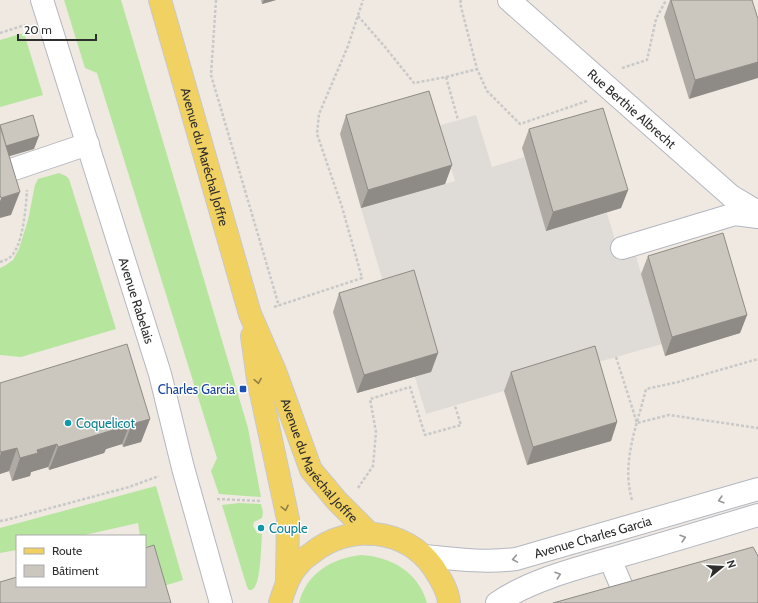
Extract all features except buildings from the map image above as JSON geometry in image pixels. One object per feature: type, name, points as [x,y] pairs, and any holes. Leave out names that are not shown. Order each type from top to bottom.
[{"type":"main road","name":"Avenue du Maréchal Joffre","points":[[160,0],[250,314],[275,371],[311,470],[337,501],[370,534]]},
{"type":"main road","name":"Avenue du Maréchal Joffre","points":[[250,314],[258,379],[288,519],[287,581]]},
{"type":"main road","points":[[280,603],[287,581],[300,562],[321,545],[339,537],[362,533],[386,536],[407,544],[425,556],[440,577],[449,603]]},
{"type":"street","name":"Avenue Rabelais","points":[[42,0],[160,374],[183,468],[221,603]]},
{"type":"street","name":"Rue Berthie Albrecht","points":[[509,0],[730,196],[758,212]]},
{"type":"street","points":[[8,171],[88,144]]},
{"type":"street","points":[[622,248],[735,214],[758,217]]},
{"type":"street","name":"Avenue Charles Garcia","points":[[425,556],[495,562],[516,559],[758,489]]},
{"type":"street","name":"Avenue Charles Garcia","points":[[497,603],[504,598],[537,583],[610,559],[758,515]]},
{"type":"street","points":[[610,559],[624,592],[631,603]]},
{"type":"path","points":[[216,0],[211,75],[279,306]]},
{"type":"path","points":[[250,314],[279,306],[362,278],[342,207],[317,134],[318,114],[348,46],[363,0]]},
{"type":"path","points":[[462,0],[460,3],[477,69],[487,91],[520,124],[614,92]]},
{"type":"path","points":[[596,76],[647,60],[656,19],[666,0]]},
{"type":"path","points":[[358,16],[414,83],[477,69]]},
{"type":"path","points":[[446,77],[458,120]]},
{"type":"path","points":[[0,262],[10,258],[17,246],[24,225],[30,164]]},
{"type":"path","points":[[616,357],[637,423]]},
{"type":"path","points":[[640,524],[630,493],[627,464],[633,435],[646,389],[678,382],[758,359]]},
{"type":"path","points":[[337,501],[358,489],[373,466],[376,432],[370,399],[410,388],[425,435],[461,424],[455,406]]},
{"type":"path","points":[[637,423],[669,415],[758,428]]},
{"type":"path","points":[[0,520],[6,520],[129,487],[183,468]]},
{"type":"path","points":[[221,499],[267,502]]},
{"type":"green space","points":[[64,0],[121,0],[248,428],[261,497],[219,494],[211,471],[217,458],[97,73],[85,68]]},
{"type":"green space","points":[[24,33],[43,95],[0,107],[0,40]]},
{"type":"green space","points":[[59,173],[69,179],[116,329],[21,357],[0,355],[0,268],[13,260],[19,249],[28,220],[35,185],[38,179]]},
{"type":"green space","points":[[156,486],[183,580],[151,590],[146,571],[146,535],[140,535],[138,523],[84,535],[16,535],[16,550],[0,553],[0,528]]},
{"type":"green space","points":[[239,503],[261,504],[263,512],[262,518],[254,522],[253,526],[257,533],[262,534],[258,578],[254,588],[251,590],[247,587],[222,505]]},
{"type":"green space","points":[[361,555],[383,559],[402,568],[417,583],[423,592],[427,603],[299,603],[303,592],[314,575],[340,560]]},
{"type":"shaded area","points":[[476,115],[492,167],[524,157],[546,230],[607,213],[621,260],[636,256],[662,344],[426,414],[415,377],[431,371],[387,295],[361,208],[455,181],[438,126]]},
{"type":"place","name":"Charles Garcia","points":[[243,389]]},
{"type":"place","name":"Coquelicot","points":[[68,423]]},
{"type":"place","name":"Couple","points":[[261,528]]}]
